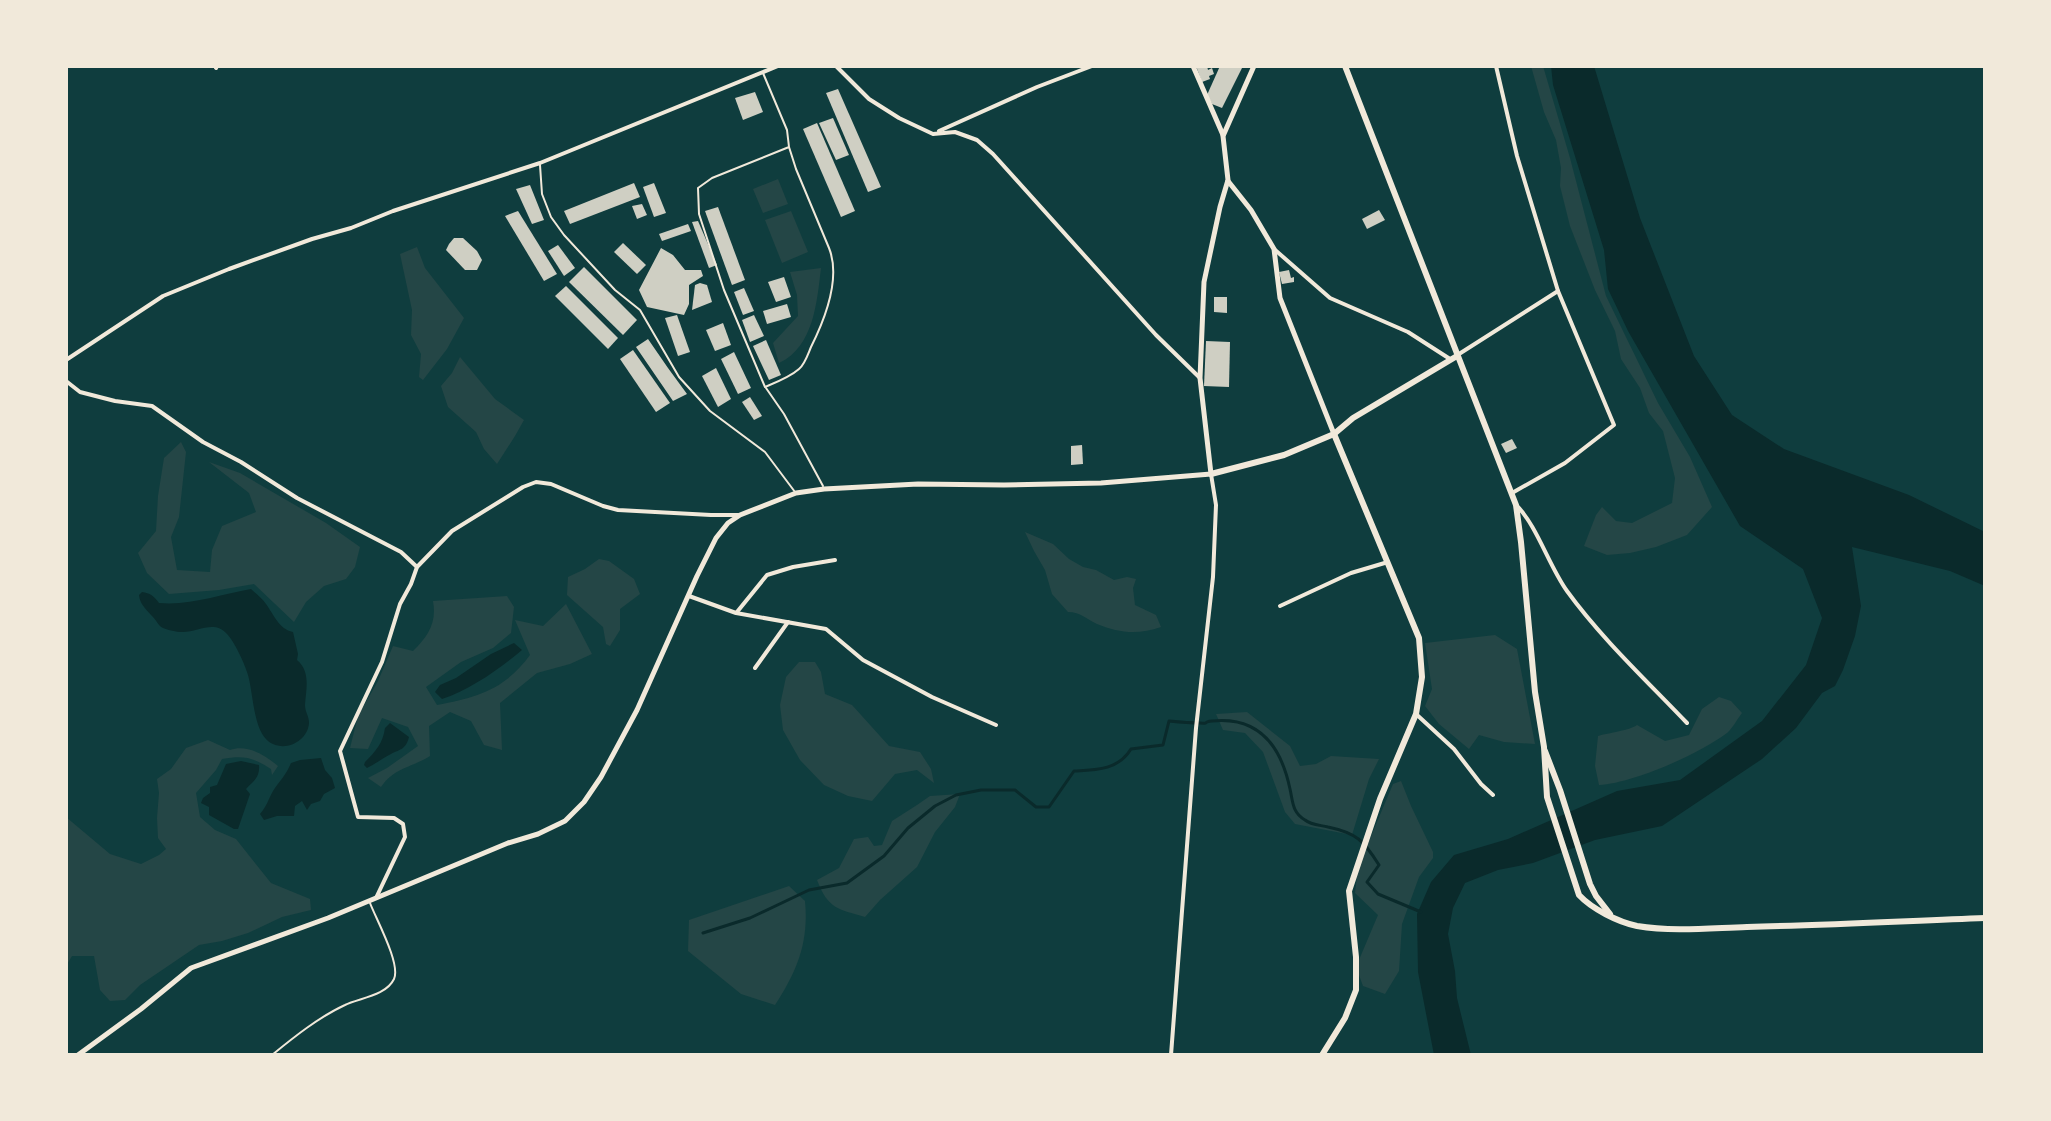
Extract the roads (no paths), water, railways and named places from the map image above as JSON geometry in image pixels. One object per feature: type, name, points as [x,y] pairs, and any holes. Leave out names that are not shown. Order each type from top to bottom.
[{"type":"main road","points":[[1345,66],[1453,357],[1516,505],[1535,692],[1544,747],[1545,784],[1575,888],[1586,903],[1633,925],[1673,929],[1985,918]]},
{"type":"main road","points":[[1211,474],[1284,455],[1334,434],[1353,418],[1420,380],[1453,357]]},
{"type":"main road","points":[[1322,1055],[1345,1018],[1356,990],[1349,891],[1380,799],[1416,714],[1422,677],[1419,638],[1334,434]]},
{"type":"main road","points":[[1544,747],[1585,869],[1596,896],[1610,915]]},
{"type":"street","points":[[66,360],[163,296],[312,239],[540,163],[778,66]]},
{"type":"street","points":[[836,66],[869,99],[899,118],[933,134],[955,132],[977,140],[1156,335],[1200,378]]},
{"type":"street","points":[[933,134],[1092,66]]},
{"type":"street","points":[[1171,1055],[1196,728],[1213,577],[1216,505],[1200,378],[1204,282],[1228,180],[1223,136],[1193,66]]},
{"type":"street","points":[[1223,136],[1254,66]]},
{"type":"street","points":[[1496,66],[1517,156],[1558,291],[1614,425],[1565,463],[1512,493]]},
{"type":"street","points":[[1228,180],[1251,210],[1274,249],[1330,298],[1408,332],[1453,357],[1558,291]]},
{"type":"street","points":[[1274,249],[1280,298],[1334,434]]},
{"type":"street","points":[[66,381],[80,392],[152,406],[203,442],[297,498],[401,552],[417,567]]},
{"type":"street","points":[[78,1055],[191,968],[328,918],[565,821],[584,802],[601,777],[637,710],[716,538],[728,523],[740,515],[796,493],[824,489],[918,484],[1101,483],[1211,474]]},
{"type":"street","points":[[376,898],[405,837],[403,824],[394,818],[358,817],[340,751],[382,662],[400,604],[417,567],[452,531],[536,482],[551,484],[618,510],[740,515]]},
{"type":"street","points":[[1516,505],[1566,590],[1687,723]]},
{"type":"street","points":[[736,613],[767,575],[835,560]]},
{"type":"street","points":[[1280,606],[1351,573],[1388,562]]},
{"type":"street","points":[[689,596],[736,613],[826,629],[863,660],[932,697],[996,725]]},
{"type":"street","points":[[755,668],[788,622]]},
{"type":"street","points":[[1416,714],[1454,749],[1493,795]]},
{"type":"lane","points":[[762,72],[787,130],[796,169],[832,255],[832,293],[821,327],[801,368],[765,387]]},
{"type":"lane","points":[[789,147],[712,178],[698,188],[699,214],[731,309],[765,387],[784,414],[824,489]]},
{"type":"lane","points":[[540,163],[542,194],[551,217],[564,235],[615,290],[640,310],[679,377],[710,411],[765,452],[796,493]]},
{"type":"lane","points":[[272,1055],[325,1017],[387,988],[395,979],[395,965],[369,901]]},
{"type":"waterway","points":[[703,933],[750,918],[809,890],[847,883],[884,856],[908,828],[935,806],[956,795],[981,790],[1015,790],[1036,807],[1049,807],[1074,771],[1106,768],[1120,761],[1131,749],[1163,745],[1169,721],[1228,721],[1255,729],[1274,747],[1281,760],[1298,814],[1310,823],[1338,829],[1359,839],[1379,865],[1367,882],[1378,894],[1421,912]]}]
